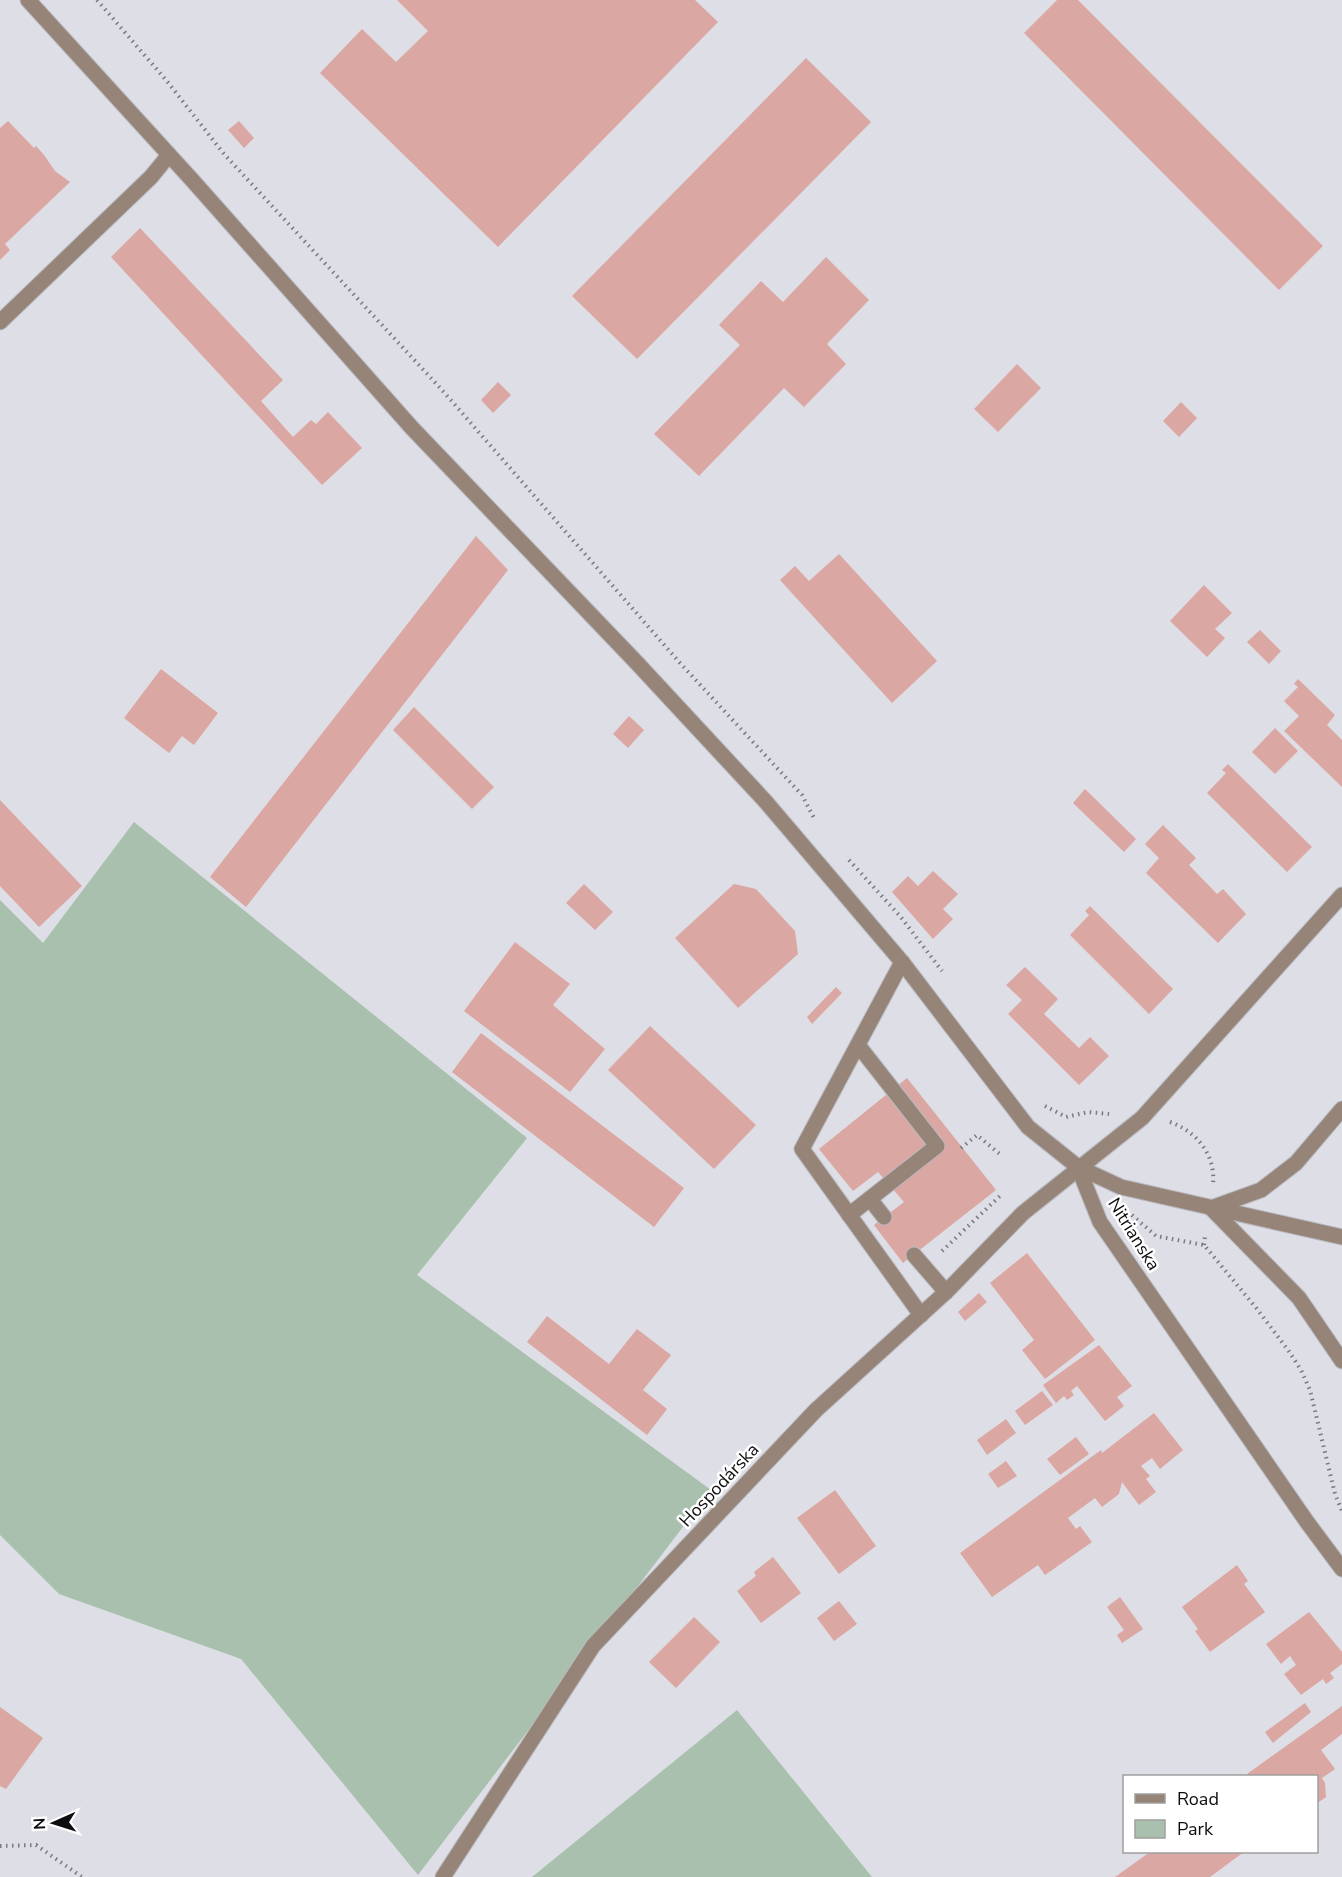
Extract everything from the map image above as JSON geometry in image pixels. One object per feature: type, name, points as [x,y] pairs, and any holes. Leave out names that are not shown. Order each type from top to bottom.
[{"type":"street","points":[[28,0],[412,428],[637,663],[766,802],[902,962],[1028,1127],[1078,1167],[1121,1187],[1342,1237]]},
{"type":"street","points":[[0,322],[151,177],[168,155]]},
{"type":"street","points":[[1078,1167],[1142,1118],[1342,895]]},
{"type":"street","points":[[902,962],[802,1149],[921,1315]]},
{"type":"street","points":[[849,1215],[937,1146],[858,1046]]},
{"type":"street","points":[[1210,1208],[1262,1190],[1296,1164],[1342,1108]]},
{"type":"street","name":"Hospodárska","points":[[443,1877],[593,1646],[816,1410],[946,1292],[1023,1213],[1078,1167]]},
{"type":"street","name":"Nitrianska","points":[[1078,1167],[1100,1222],[1300,1513],[1342,1569]]},
{"type":"street","points":[[870,1199],[884,1217]]},
{"type":"street","points":[[1210,1208],[1299,1298],[1342,1361]]},
{"type":"street","points":[[914,1255],[946,1292]]},
{"type":"path","points":[[97,0],[166,80],[224,154],[442,390],[680,663],[802,795],[816,823]]},
{"type":"path","points":[[847,857],[900,916],[948,980]]},
{"type":"path","points":[[1038,1098],[1045,1107],[1066,1117],[1088,1112],[1171,1122],[1189,1130],[1201,1143],[1210,1156],[1214,1179],[1203,1245],[1257,1309],[1301,1370],[1310,1390],[1335,1494],[1342,1510]]},
{"type":"path","points":[[0,1846],[36,1845],[82,1877]]},
{"type":"green space","points":[[134,822],[527,1138],[417,1275],[711,1490],[418,1875],[241,1659],[59,1594],[0,1535],[0,900],[43,943]]},
{"type":"green space","points":[[737,1710],[872,1877],[532,1877]]},
{"type":"building","points":[[397,0],[695,0],[718,22],[498,247],[320,73],[362,29],[396,62],[428,31]]},
{"type":"building","points":[[1057,0],[1078,0],[1323,246],[1279,290],[1024,33]]},
{"type":"building","points":[[806,58],[871,122],[637,359],[572,296]]},
{"type":"building","points":[[8,121],[34,148],[36,146],[55,171],[70,182],[5,244],[10,250],[0,260],[0,128]]},
{"type":"building","points":[[239,121],[254,138],[244,148],[228,130]]},
{"type":"building","points":[[140,228],[283,380],[261,401],[293,437],[311,420],[316,424],[328,412],[362,448],[322,485],[111,257]]},
{"type":"building","points":[[826,257],[869,300],[827,344],[846,364],[804,407],[784,388],[699,476],[654,434],[740,345],[719,325],[761,281],[783,302]]},
{"type":"building","points":[[1017,364],[1041,388],[998,432],[974,409]]},
{"type":"building","points":[[498,382],[511,395],[493,413],[481,400]]},
{"type":"building","points":[[1181,402],[1197,418],[1179,437],[1163,421]]},
{"type":"building","points":[[476,536],[508,570],[246,907],[210,877]]},
{"type":"building","points":[[839,554],[937,661],[892,703],[780,580],[795,566],[809,581]]},
{"type":"building","points":[[1204,585],[1232,613],[1215,629],[1225,638],[1207,657],[1170,621]]},
{"type":"building","points":[[1260,630],[1281,651],[1269,664],[1247,642]]},
{"type":"building","points":[[161,669],[218,713],[194,745],[182,736],[169,753],[124,718]]},
{"type":"building","points":[[1298,679],[1335,715],[1327,725],[1342,740],[1342,787],[1284,731],[1299,716],[1284,701],[1298,687],[1294,684]]},
{"type":"building","points":[[414,707],[494,787],[472,809],[393,730]]},
{"type":"building","points":[[629,716],[644,730],[628,748],[613,734]]},
{"type":"building","points":[[1275,728],[1298,751],[1275,774],[1252,752]]},
{"type":"building","points":[[1228,764],[1312,847],[1287,872],[1207,793],[1226,773],[1222,770]]},
{"type":"building","points":[[1085,789],[1136,839],[1124,852],[1073,803]]},
{"type":"building","points":[[0,800],[82,886],[39,927],[0,886]]},
{"type":"building","points":[[1163,825],[1196,858],[1189,865],[1217,894],[1223,889],[1246,914],[1218,943],[1146,873],[1159,858],[1145,844]]},
{"type":"building","points":[[933,871],[958,894],[943,909],[953,919],[933,939],[892,892],[908,876],[918,886]]},
{"type":"building","points":[[584,884],[613,912],[595,930],[566,903]]},
{"type":"building","points":[[734,884],[756,889],[795,931],[798,954],[738,1008],[675,938]]},
{"type":"building","points":[[1090,906],[1173,989],[1149,1014],[1070,935],[1089,915],[1085,911]]},
{"type":"building","points":[[515,942],[570,984],[553,1005],[605,1049],[570,1092],[464,1011]]},
{"type":"building","points":[[1025,967],[1058,999],[1044,1014],[1079,1048],[1090,1037],[1109,1056],[1079,1085],[1008,1014],[1022,1000],[1006,985]]},
{"type":"building","points":[[836,987],[842,993],[812,1024],[807,1017]]},
{"type":"building","points":[[650,1026],[756,1125],[714,1169],[608,1070]]},
{"type":"building","points":[[481,1033],[684,1188],[654,1227],[452,1072]]},
{"type":"building","points":[[907,1078],[996,1190],[903,1263],[874,1225],[904,1202],[878,1172],[853,1191],[819,1149]]},
{"type":"building","points":[[1027,1253],[1095,1340],[1045,1379],[1022,1350],[1034,1340],[990,1283]]},
{"type":"building","points":[[979,1293],[987,1302],[965,1321],[958,1312]]},
{"type":"building","points":[[547,1316],[609,1364],[637,1329],[671,1355],[643,1390],[667,1409],[647,1435],[527,1342]]},
{"type":"building","points":[[1099,1345],[1132,1386],[1117,1397],[1124,1406],[1105,1421],[1077,1386],[1071,1391],[1074,1395],[1067,1400],[1064,1396],[1056,1403],[1043,1385]]},
{"type":"building","points":[[1042,1391],[1053,1405],[1025,1425],[1015,1411]]},
{"type":"building","points":[[1154,1413],[1183,1450],[1160,1469],[1152,1458],[1141,1466],[1150,1476],[1146,1479],[1156,1492],[1139,1505],[1122,1482],[1119,1494],[1102,1507],[1095,1498],[1068,1518],[1076,1529],[1080,1526],[1092,1542],[1045,1575],[1038,1565],[992,1597],[960,1553],[1101,1450],[1102,1453]]},
{"type":"building","points":[[1006,1419],[1016,1433],[987,1455],[977,1440]]},
{"type":"building","points":[[1076,1437],[1089,1454],[1060,1475],[1047,1459]]},
{"type":"building","points":[[1006,1461],[1017,1476],[998,1488],[988,1474]]},
{"type":"building","points":[[835,1490],[876,1546],[839,1574],[797,1518]]},
{"type":"building","points":[[773,1557],[801,1593],[761,1623],[737,1591],[756,1576],[754,1572]]},
{"type":"building","points":[[1237,1565],[1248,1581],[1244,1584],[1265,1612],[1210,1652],[1195,1631],[1198,1629],[1182,1607]]},
{"type":"building","points":[[1120,1597],[1143,1629],[1122,1643],[1117,1635],[1124,1630],[1107,1607]]},
{"type":"building","points":[[839,1601],[857,1624],[834,1641],[817,1618]]},
{"type":"building","points":[[1309,1612],[1342,1652],[1342,1664],[1330,1673],[1334,1678],[1326,1684],[1323,1679],[1301,1695],[1284,1674],[1296,1665],[1290,1656],[1281,1664],[1266,1644]]},
{"type":"building","points":[[694,1617],[720,1642],[676,1688],[649,1662]]},
{"type":"building","points":[[1305,1703],[1311,1712],[1273,1743],[1265,1732]]},
{"type":"building","points":[[1342,1706],[1342,1734],[1321,1750],[1335,1769],[1322,1778],[1325,1783],[1326,1797],[1318,1803],[1318,1775],[1247,1774]]},
{"type":"building","points":[[0,1707],[43,1738],[6,1789],[0,1786]]},
{"type":"building","points":[[1149,1853],[1243,1853],[1210,1877],[1115,1877]]}]
